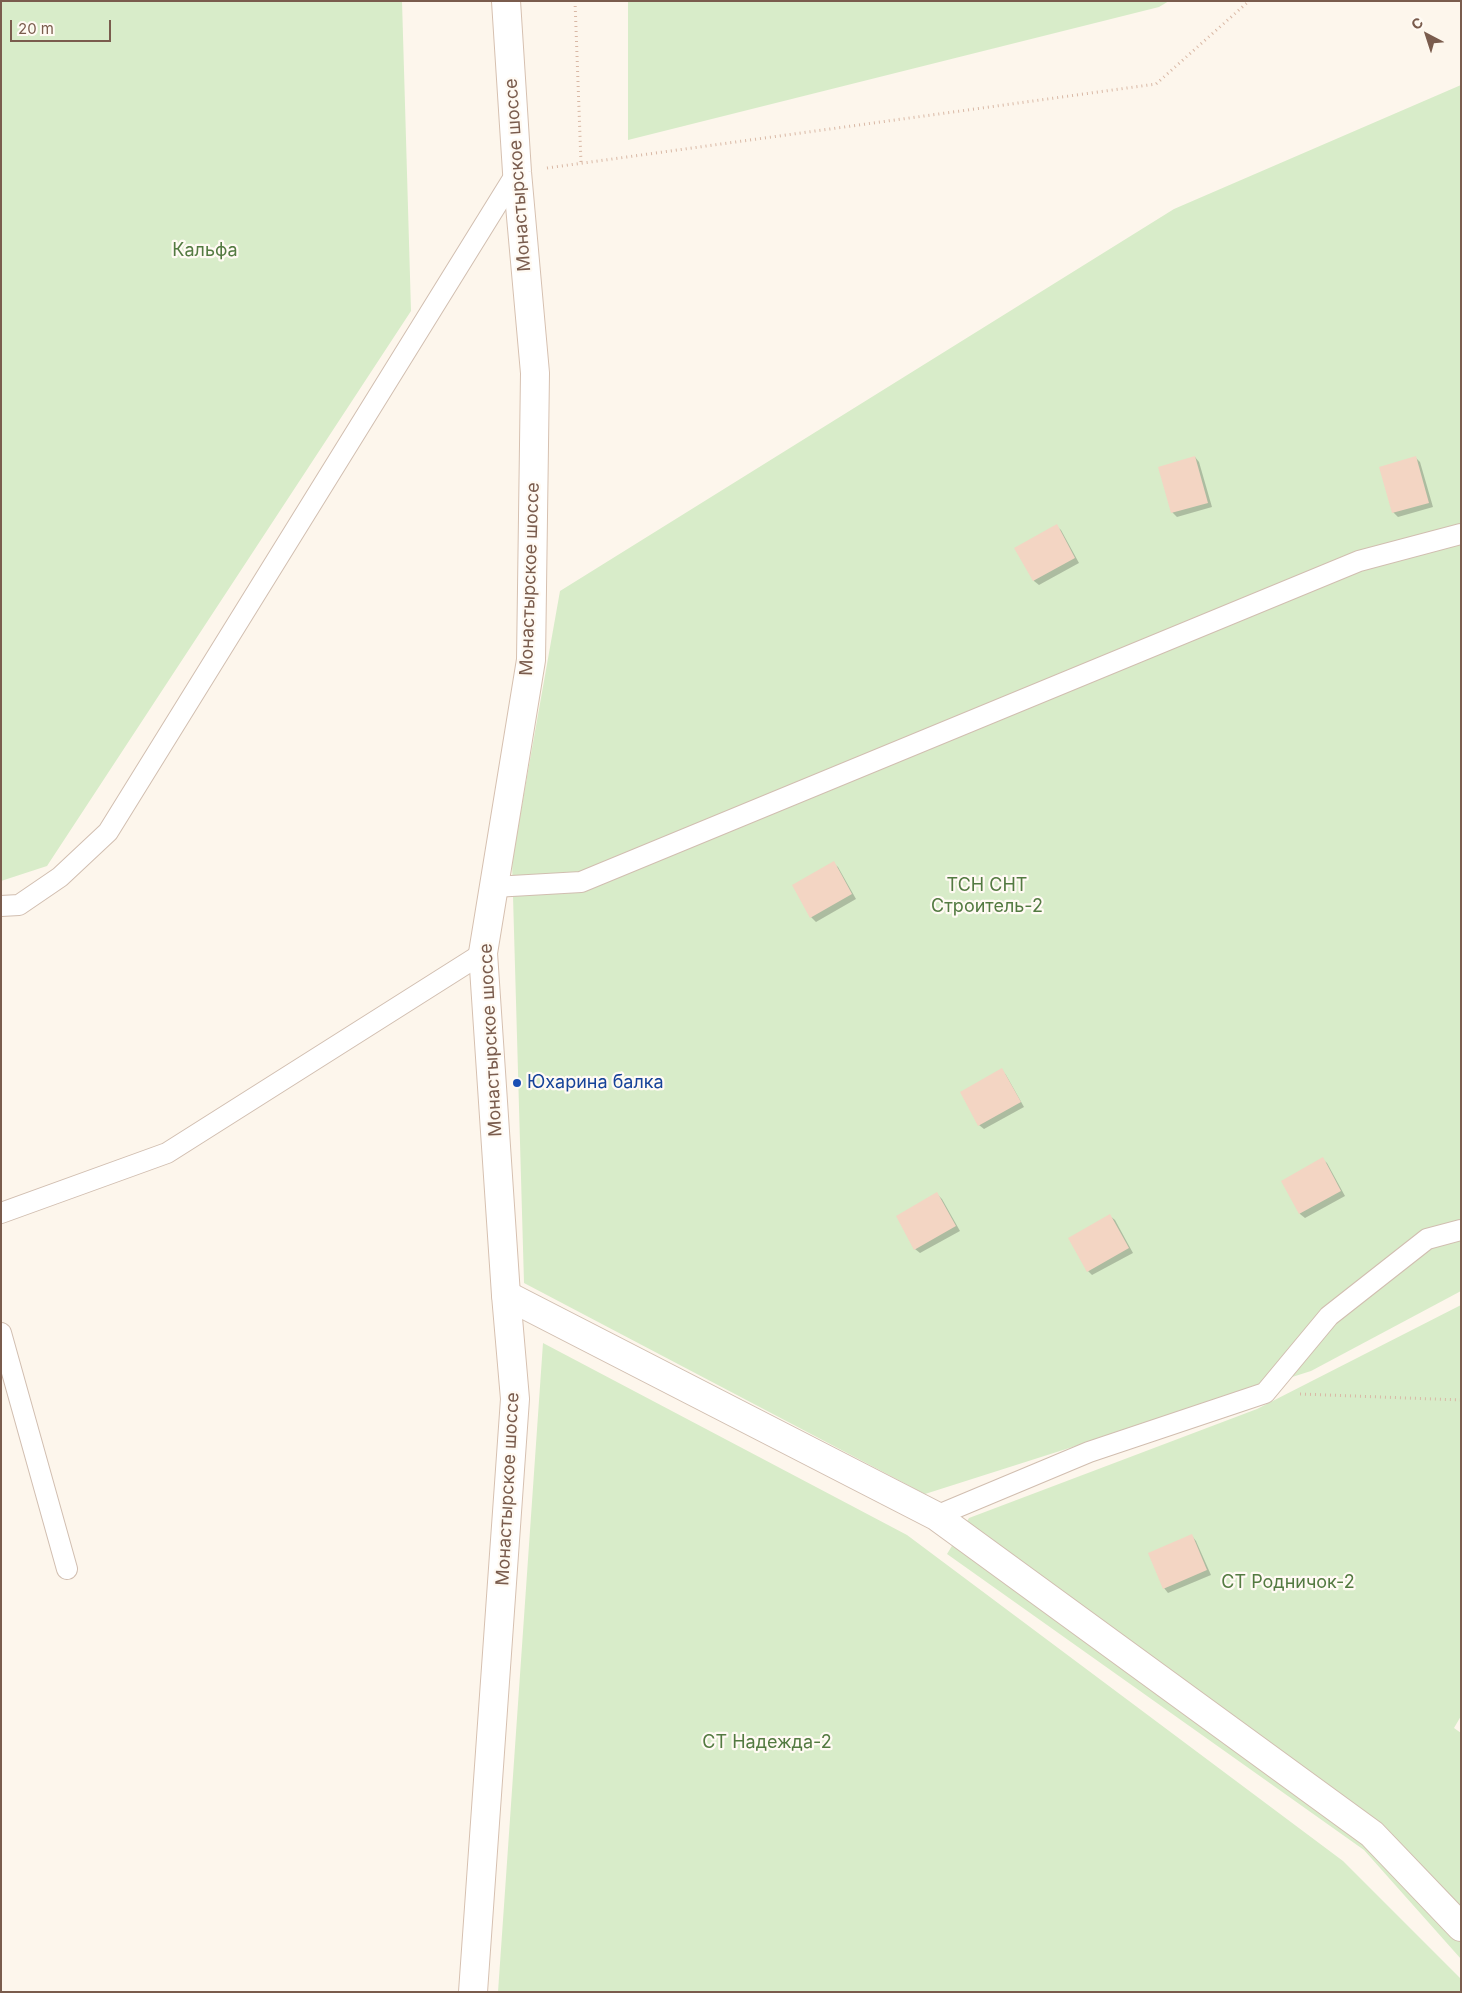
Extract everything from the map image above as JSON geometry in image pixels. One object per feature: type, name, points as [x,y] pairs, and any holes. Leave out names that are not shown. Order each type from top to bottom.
[{"type":"main road","name":"Монастырское шоссе","points":[[473,1992],[515,1399],[506,1296],[483,953],[531,660],[535,373],[517,172],[506,1]]},
{"type":"main road","points":[[506,1296],[936,1516],[1372,1834],[1461,1927]]},
{"type":"lane","points":[[1,906],[18,904],[60,877],[108,832],[517,172]]},
{"type":"lane","points":[[494,887],[581,882],[1359,561],[1461,534]]},
{"type":"lane","points":[[1,1213],[167,1153],[483,953]]},
{"type":"lane","points":[[936,1516],[1089,1452],[1265,1393],[1329,1316],[1427,1239],[1461,1230]]},
{"type":"lane","points":[[1,1333],[67,1569]]},
{"type":"path","points":[[575,1],[581,163]]},
{"type":"path","points":[[517,172],[1156,84],[1249,1]]},
{"type":"path","points":[[1265,1393],[1461,1400]]},
{"type":"green space","name":"Кальфа","points":[[1,1],[402,1],[411,311],[47,866],[1,881]]},
{"type":"green space","points":[[628,1],[1169,1],[1159,7],[628,140]]},
{"type":"green space","name":"ТСН СНТ Строитель-2","points":[[1461,85],[1461,1291],[1311,1371],[925,1494],[524,1283],[512,861],[560,591],[1174,209]]},
{"type":"green space","name":"СТ Родничок-2","points":[[1461,1305],[1461,1716],[1454,1728],[1461,1733],[1461,1959],[1364,1850],[947,1554],[969,1518],[1257,1409]]},
{"type":"green space","name":"СТ Надежда-2","points":[[543,1343],[907,1535],[1343,1861],[1461,1979],[1461,1992],[498,1992]]},
{"type":"building","points":[[1195,456],[1208,503],[1171,513],[1158,467]]},
{"type":"building","points":[[1416,456],[1429,503],[1392,513],[1379,467]]},
{"type":"building","points":[[1057,524],[1075,558],[1033,581],[1014,548]]},
{"type":"building","points":[[834,861],[852,894],[810,918],[792,885]]},
{"type":"building","points":[[1002,1068],[1021,1102],[978,1126],[960,1092]]},
{"type":"building","points":[[1323,1157],[1341,1191],[1299,1214],[1281,1181]]},
{"type":"building","points":[[937,1192],[956,1226],[914,1250],[896,1216]]},
{"type":"building","points":[[1110,1214],[1129,1248],[1087,1272],[1068,1238]]},
{"type":"building","points":[[1192,1534],[1207,1570],[1163,1589],[1148,1553]]},
{"type":"place","name":"Юхарина балка","points":[[517,1083]]}]
